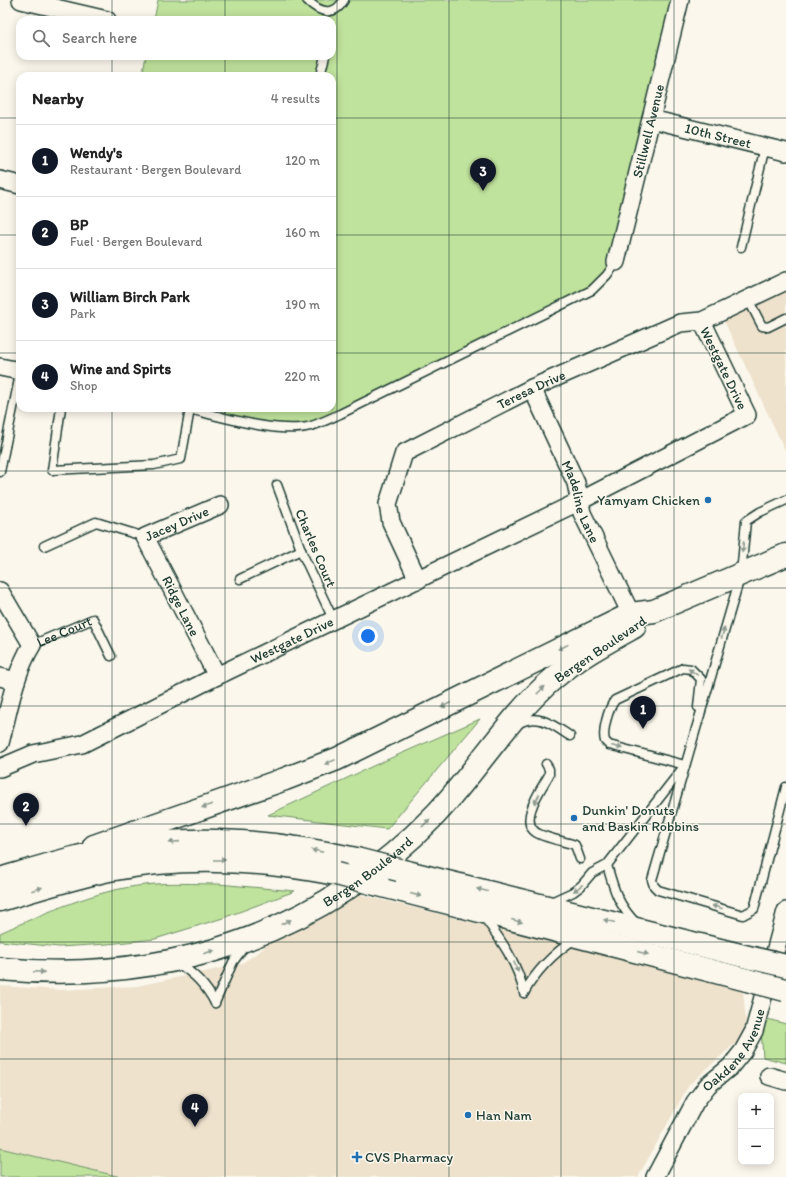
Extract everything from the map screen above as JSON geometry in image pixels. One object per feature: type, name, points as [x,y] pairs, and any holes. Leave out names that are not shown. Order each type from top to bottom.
[{"type":"main road","name":"Bergen Boulevard","points":[[0,879],[285,779],[337,759],[631,614],[654,611],[786,555]]},
{"type":"main road","name":"Bergen Boulevard","points":[[0,969],[75,972],[128,968],[172,961],[212,952],[251,938],[284,924],[322,904],[383,861],[435,814],[506,729],[554,678],[588,653],[639,625],[654,611]]},
{"type":"main road","points":[[0,879],[96,852],[154,843],[212,840],[270,844],[356,859],[786,966]]},
{"type":"main road","points":[[0,900],[81,876],[138,865],[195,860],[253,861],[336,874],[786,990]]},
{"type":"street","points":[[21,0],[89,16]]},
{"type":"street","name":"Stillwell Avenue","points":[[616,262],[680,0]]},
{"type":"street","name":"10th Street","points":[[651,120],[786,152]]},
{"type":"street","points":[[0,180],[16,184]]},
{"type":"street","name":"Teresa Drive","points":[[418,580],[391,522],[388,504],[404,453],[532,388],[680,323],[702,321],[786,280]]},
{"type":"street","name":"Westgate Drive","points":[[0,768],[33,754],[82,744],[333,619],[418,580],[580,501],[747,415],[702,321]]},
{"type":"street","points":[[0,367],[16,370]]},
{"type":"street","name":"Madeline Lane","points":[[532,388],[576,483],[582,513],[631,614]]},
{"type":"street","name":"Jacey Drive","points":[[146,537],[220,505]]},
{"type":"street","name":"Ridge Lane","points":[[146,537],[217,676]]},
{"type":"street","name":"Lee Court","points":[[0,590],[32,645]]},
{"type":"street","points":[[0,743],[16,681],[25,656],[32,645]]},
{"type":"street","points":[[0,677],[16,681]]},
{"type":"street","name":"Oakdene Avenue","points":[[655,1177],[695,1102],[708,1085],[730,1067],[743,1051],[754,1031],[786,911]]},
{"type":"street","points":[[769,1076],[786,1081]]},
{"type":"lane","points":[[307,0],[314,7],[322,11],[332,11],[340,7],[344,0]]},
{"type":"lane","points":[[331,16],[332,11]]},
{"type":"lane","points":[[321,72],[324,60]]},
{"type":"lane","points":[[741,247],[765,147]]},
{"type":"lane","points":[[201,412],[268,426],[295,428],[312,426],[354,407],[592,290],[607,275],[616,262]]},
{"type":"lane","points":[[748,299],[762,326],[768,327],[786,318]]},
{"type":"lane","points":[[1,467],[16,394]]},
{"type":"lane","points":[[60,412],[52,470],[154,465],[181,459],[187,412]]},
{"type":"lane","name":"Charles Court","points":[[277,485],[301,550],[333,619]]},
{"type":"lane","points":[[786,500],[760,512],[746,521],[741,574],[652,880],[654,886],[658,890],[743,915],[754,909],[786,787]]},
{"type":"lane","name":"Jacey Drive","points":[[44,546],[96,522],[146,537]]},
{"type":"lane","points":[[240,579],[301,550]]},
{"type":"lane","name":"Lee Court","points":[[32,645],[92,618],[111,656]]},
{"type":"lane","points":[[685,765],[606,743],[604,734],[610,709],[613,703],[619,698],[675,671],[688,668],[697,673],[701,681],[694,735]]},
{"type":"lane","points":[[506,729],[527,719],[538,719],[550,722],[570,736]]},
{"type":"lane","points":[[546,764],[549,769],[549,775],[529,814],[530,826],[538,834],[575,845],[580,860]]},
{"type":"lane","points":[[545,906],[573,892],[581,886],[592,873],[607,865],[685,765]]},
{"type":"lane","points":[[607,865],[612,888],[621,904],[636,923],[647,931]]},
{"type":"lane","points":[[480,911],[512,960],[520,977],[524,993],[535,975],[548,960],[579,937]]},
{"type":"lane","points":[[172,961],[195,976],[210,993],[215,1003],[233,962],[251,938]]},
{"type":"shaded area","points":[[786,272],[786,452],[716,304]]},
{"type":"shaded area","points":[[358,894],[743,989],[747,1037],[731,1047],[689,1085],[638,1177],[121,1177],[0,1148],[0,986],[60,990],[137,986],[241,964],[260,951],[275,937]]},
{"type":"green space","points":[[158,0],[680,0],[616,262],[592,290],[340,414],[295,428],[207,412],[336,412],[336,72],[143,72],[145,60],[336,60],[336,16],[155,16]]},
{"type":"green space","points":[[480,719],[387,829],[268,815],[375,765]]},
{"type":"green space","points":[[154,884],[218,884],[295,891],[223,918],[155,939],[59,947],[0,941],[0,933],[71,903],[108,892]]},
{"type":"green space","points":[[760,1017],[786,1024],[786,1063],[763,1057]]},
{"type":"green space","points":[[0,1148],[121,1177],[0,1177]]},
{"type":"place","name":"William Birch Park","points":[[483,191]]},
{"type":"place","name":"Yamyam Chicken","points":[[708,500]]},
{"type":"place","name":"Wendy's","points":[[643,729]]},
{"type":"place","name":"Dunkin' Donuts and Baskin Robbins","points":[[574,818]]},
{"type":"place","name":"BP","points":[[26,826]]},
{"type":"place","name":"Han Nam","points":[[468,1115]]},
{"type":"place","name":"Wine and Spirts","points":[[195,1127]]},
{"type":"place","name":"CVS Pharmacy","points":[[357,1157]]}]
